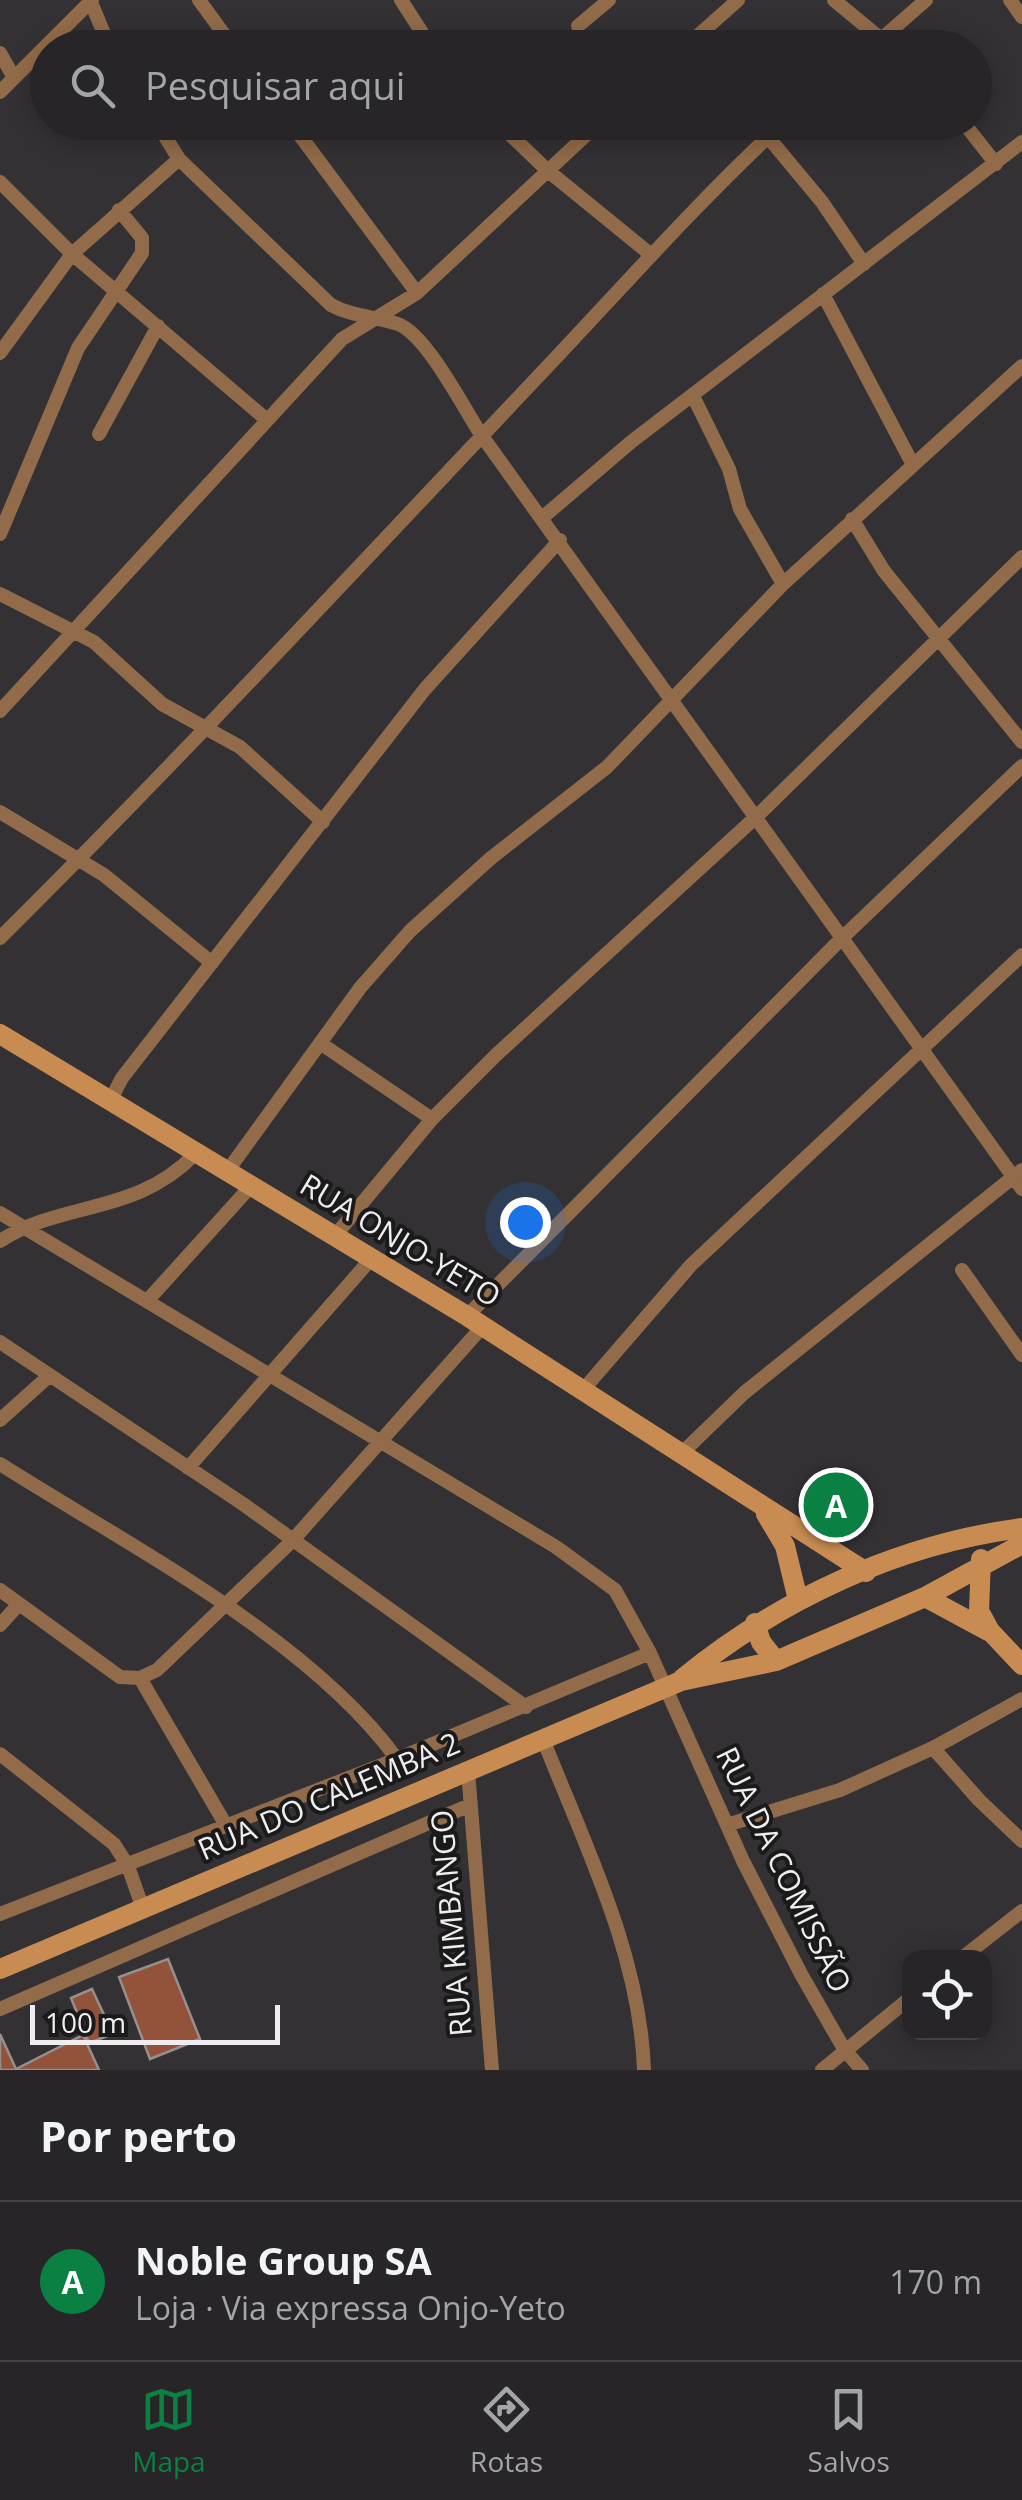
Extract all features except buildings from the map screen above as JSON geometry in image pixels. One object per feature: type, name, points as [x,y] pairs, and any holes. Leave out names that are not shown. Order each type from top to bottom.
[{"type":"main road","name":"RUA ONJO-YETO","points":[[0,1034],[475,1321],[866,1572]]},
{"type":"main road","points":[[762,1508],[785,1546],[798,1600]]},
{"type":"main road","name":"RUA DO CALEMBA 2","points":[[673,1684],[756,1623],[798,1600],[968,1535],[1022,1528]]},
{"type":"main road","points":[[968,1535],[982,1565],[978,1611],[990,1632],[1022,1664]]},
{"type":"main road","name":"RUA DO CALEMBA 2","points":[[0,1969],[673,1684],[776,1661],[925,1597],[1022,1544]]},
{"type":"main road","points":[[925,1597],[990,1632]]},
{"type":"main road","points":[[756,1623],[761,1642],[776,1661]]},
{"type":"street","points":[[61,30],[91,0],[103,30]]},
{"type":"street","points":[[200,0],[221,30]]},
{"type":"street","points":[[578,26],[610,0]]},
{"type":"street","points":[[704,30],[738,0]]},
{"type":"street","points":[[834,0],[865,30]]},
{"type":"street","points":[[896,30],[926,0]]},
{"type":"street","points":[[1010,0],[1022,18]]},
{"type":"street","points":[[409,3],[423,30]]},
{"type":"street","points":[[0,53],[14,76]]},
{"type":"street","points":[[0,92],[30,60]]},
{"type":"street","points":[[168,140],[180,159],[330,305],[410,330],[841,939],[1019,1178],[744,1393],[683,1452]]},
{"type":"street","points":[[303,140],[417,293]]},
{"type":"street","points":[[516,140],[650,254]]},
{"type":"street","points":[[0,711],[342,339],[417,293],[580,140]]},
{"type":"street","points":[[0,938],[80,862],[202,726],[482,436],[650,254],[765,140]]},
{"type":"street","points":[[770,140],[822,202],[864,264]]},
{"type":"street","points":[[977,140],[996,164]]},
{"type":"street","points":[[542,518],[631,442],[1022,142]]},
{"type":"street","points":[[1008,153],[1022,165]]},
{"type":"street","points":[[0,353],[72,254],[180,159]]},
{"type":"street","points":[[0,182],[72,254],[267,420]]},
{"type":"street","points":[[0,534],[78,348],[144,248],[142,238],[119,210]]},
{"type":"street","points":[[823,294],[912,462]]},
{"type":"street","points":[[99,434],[158,326]]},
{"type":"street","points":[[226,1172],[360,988],[410,931],[491,858],[607,767],[783,584],[912,462],[1022,366]]},
{"type":"street","points":[[694,396],[729,469],[740,510],[783,584]]},
{"type":"street","points":[[852,519],[884,571],[1022,742]]},
{"type":"street","points":[[110,1101],[122,1078],[468,636],[560,540]]},
{"type":"street","points":[[334,1237],[432,1119],[756,817],[1022,557]]},
{"type":"street","points":[[0,594],[94,642],[162,704],[240,747],[323,822]]},
{"type":"street","points":[[0,1590],[120,1677],[140,1678],[167,1664],[292,1540],[382,1440],[475,1321],[841,939],[1022,766]]},
{"type":"street","points":[[0,812],[128,894],[212,963]]},
{"type":"street","points":[[584,1390],[691,1265],[1022,955]]},
{"type":"street","points":[[320,1043],[432,1119]]},
{"type":"street","points":[[0,1241],[22,1226],[112,1205],[164,1180],[195,1154]]},
{"type":"street","points":[[147,1301],[251,1186]]},
{"type":"street","name":"RUA DA COMISSÃO","points":[[0,1213],[382,1440],[556,1547],[615,1590],[650,1653],[673,1684],[727,1825],[801,1974],[844,2049],[862,2070]]},
{"type":"street","points":[[188,1468],[371,1259]]},
{"type":"street","points":[[962,1270],[1022,1354]]},
{"type":"street","points":[[0,1342],[292,1540],[526,1708]]},
{"type":"street","points":[[0,1420],[49,1376]]},
{"type":"street","points":[[0,1464],[226,1608],[316,1675],[397,1759]]},
{"type":"street","points":[[0,1625],[19,1604]]},
{"type":"street","points":[[0,1914],[526,1708],[650,1653]]},
{"type":"street","points":[[140,1678],[227,1827]]},
{"type":"street","points":[[727,1825],[840,1790],[933,1748],[1022,1699]]},
{"type":"street","points":[[543,1739],[626,1952],[642,2029],[644,2070]]},
{"type":"street","points":[[933,1748],[1022,1841]]},
{"type":"street","points":[[0,1754],[114,1844],[128,1866],[143,1908]]},
{"type":"street","name":"RUA KIMBANGO","points":[[468,1771],[492,2070]]},
{"type":"street","points":[[0,2010],[470,1805]]},
{"type":"street","points":[[972,1950],[1022,1910]]},
{"type":"street","points":[[822,2070],[902,2004]]},
{"type":"place","name":"Noble Group SA","points":[[836,1505]]}]
